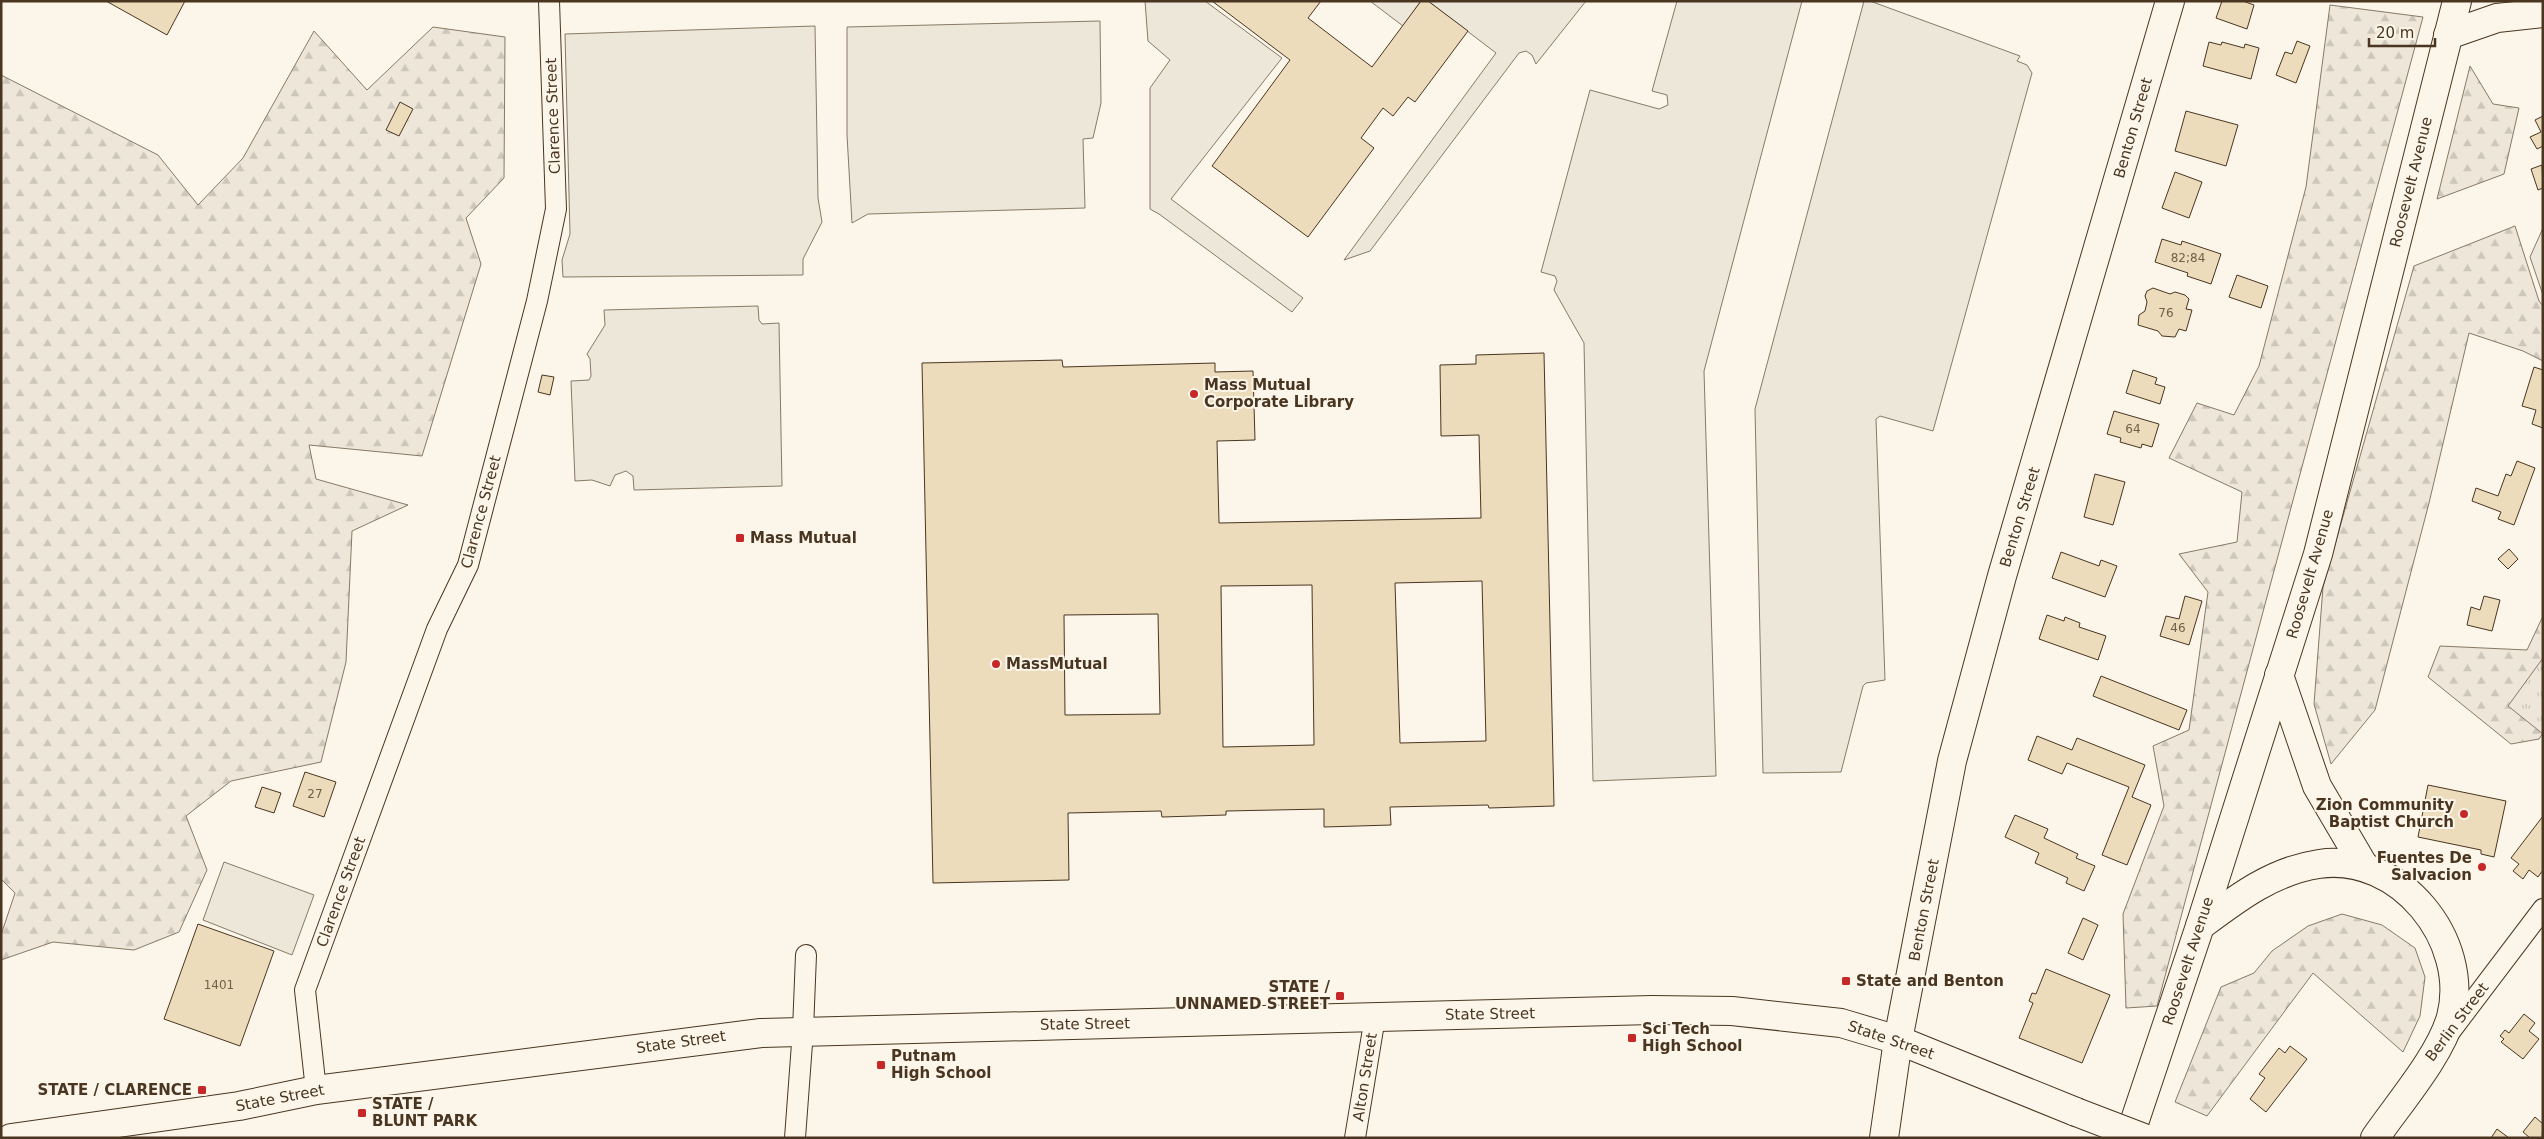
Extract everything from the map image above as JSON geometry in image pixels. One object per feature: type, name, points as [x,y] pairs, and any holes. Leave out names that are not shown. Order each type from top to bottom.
[{"type":"main road","name":"Benton Street","points":[[1884,1138],[1898,1040],[1952,761],[2002,576],[2170,1]]},
{"type":"main road","name":"Roosevelt Avenue","points":[[2129,1138],[2200,926],[2318,554],[2456,1]]},
{"type":"main road","points":[[2448,36],[2497,18],[2543,13]]},
{"type":"main road","points":[[2280,675],[2317,786],[2364,866]]},
{"type":"main road","points":[[2200,926],[2236,899],[2265,882],[2286,873],[2320,864],[2364,866],[2390,878],[2416,900],[2432,919],[2444,942],[2452,967],[2454,992],[2451,1016],[2444,1039]]},
{"type":"main road","name":"State Street","points":[[11,1138],[240,1106],[316,1090],[732,1035],[803,1030],[1644,1010],[1732,1011],[1841,1023],[1898,1040],[2144,1138]]},
{"type":"main road","name":"Berlin Street","points":[[2375,1138],[2444,1039]]},
{"type":"street","name":"Clarence Street","points":[[316,1090],[305,990],[437,629],[468,565],[537,301],[556,208],[549,1]]},
{"type":"street","name":"Berlin Street","points":[[2444,1039],[2543,909]]},
{"type":"street","points":[[795,1138],[803,1030],[806,955]]},
{"type":"street","name":"Alton Street","points":[[1355,1138],[1375,1017]]},
{"type":"green space","points":[[2330,5],[2423,17],[2157,1006],[2126,1008],[2123,914],[2164,806],[2153,746],[2189,730],[2208,592],[2179,554],[2237,542],[2242,492],[2169,458],[2197,403],[2234,415],[2259,366],[2306,187]]},
{"type":"green space","points":[[433,27],[505,37],[504,178],[466,218],[481,264],[422,456],[309,445],[316,479],[408,505],[352,531],[346,662],[321,762],[231,781],[186,816],[207,870],[179,932],[134,950],[53,942],[1,960],[1,935],[15,893],[1,879],[1,75],[158,155],[198,205],[243,158],[314,31],[367,90]]},
{"type":"green space","points":[[2470,66],[2493,104],[2519,108],[2504,174],[2437,199]]},
{"type":"green space","points":[[2515,226],[2539,301],[2543,306],[2543,361],[2523,351],[2469,333],[2429,503],[2375,710],[2331,764],[2314,704],[2323,587],[2414,266]]},
{"type":"green space","points":[[2543,616],[2543,733],[2539,739],[2511,744],[2428,677],[2440,646],[2527,650]]},
{"type":"green space","points":[[2543,658],[2543,734],[2508,706]]},
{"type":"green space","points":[[2342,914],[2382,925],[2415,948],[2425,977],[2420,1016],[2403,1052],[2313,973],[2207,1116],[2175,1102],[2221,987],[2254,973],[2272,951],[2308,926]]},
{"type":"shaded area","points":[[1145,1],[1205,1],[1282,58],[1171,199],[1303,298],[1292,312],[1150,209],[1150,88],[1170,60],[1148,41]]},
{"type":"shaded area","points":[[1370,1],[1421,1],[1403,26]]},
{"type":"shaded area","points":[[1428,1],[1586,1],[1536,64],[1532,55],[1526,51],[1519,53],[1370,251],[1344,260],[1496,53]]},
{"type":"shaded area","points":[[1677,1],[1802,1],[1704,371],[1716,776],[1593,781],[1584,343],[1554,290],[1557,281],[1555,276],[1541,272],[1590,90],[1659,109],[1668,105],[1667,95],[1652,91]]},
{"type":"shaded area","points":[[1864,1],[1870,1],[2020,56],[2017,61],[2027,65],[2032,73],[1933,431],[1880,416],[1876,419],[1885,680],[1866,683],[1863,686],[1841,772],[1763,773],[1755,409]]},
{"type":"shaded area","points":[[1100,21],[1101,103],[1093,138],[1083,139],[1085,208],[868,214],[852,223],[847,135],[847,27]]},
{"type":"shaded area","points":[[815,26],[818,198],[822,222],[803,259],[803,275],[563,277],[562,260],[570,234],[565,34]]},
{"type":"shaded area","points":[[2543,228],[2543,295],[2530,257]]},
{"type":"shaded area","points":[[758,306],[759,320],[762,324],[779,323],[782,486],[634,490],[633,476],[626,471],[615,475],[610,486],[592,480],[575,481],[571,381],[589,380],[591,376],[590,359],[587,354],[605,325],[604,310]]},
{"type":"shaded area","points":[[224,862],[314,895],[292,955],[203,920]]},
{"type":"building","points":[[106,1],[185,1],[167,35]]},
{"type":"building","points":[[1212,1],[1321,1],[1308,18],[1372,67],[1421,1],[1428,1],[1468,31],[1415,102],[1408,97],[1393,116],[1383,108],[1361,138],[1374,148],[1308,237],[1212,166],[1290,60]]},
{"type":"building","points":[[2222,1],[2243,1],[2254,5],[2247,29],[2216,18]]},
{"type":"building","points":[[2297,41],[2310,46],[2296,83],[2276,75],[2285,52],[2292,54]]},
{"type":"building","points":[[2209,42],[2221,45],[2222,42],[2244,48],[2245,44],[2259,48],[2251,79],[2203,66]]},
{"type":"building","points":[[400,102],[413,109],[399,136],[386,130]]},
{"type":"building","points":[[2186,111],[2238,125],[2226,166],[2175,151]]},
{"type":"building","points":[[2543,116],[2543,146],[2537,149],[2530,137],[2541,132],[2535,120]]},
{"type":"building","points":[[2542,165],[2543,188],[2538,190],[2531,169]]},
{"type":"building","points":[[2175,172],[2202,182],[2189,218],[2162,208]]},
{"type":"building","points":[[2162,239],[2181,245],[2182,241],[2221,254],[2211,284],[2187,276],[2188,273],[2155,262]]},
{"type":"building","points":[[2237,275],[2268,286],[2261,308],[2229,297]]},
{"type":"building","points":[[2153,288],[2170,294],[2175,292],[2185,295],[2189,299],[2186,309],[2192,310],[2186,331],[2179,329],[2175,337],[2162,336],[2158,331],[2138,325],[2139,315],[2145,311],[2147,291]]},
{"type":"building","name":"MassMutual","points":[[1544,353],[1554,806],[1489,808],[1488,805],[1390,807],[1391,825],[1324,827],[1324,809],[1226,811],[1226,815],[1162,817],[1161,811],[1068,813],[1069,880],[933,883],[922,363],[1062,360],[1063,367],[1215,363],[1215,372],[1253,371],[1255,440],[1217,441],[1219,523],[1481,518],[1479,435],[1441,436],[1440,365],[1476,364],[1476,355]],"holes":[[[1482,581],[1486,741],[1400,743],[1395,583]],[[1312,585],[1314,745],[1223,747],[1221,586]],[[1158,614],[1160,714],[1065,715],[1064,615]]]},
{"type":"building","points":[[2534,367],[2543,370],[2543,428],[2532,424],[2536,410],[2522,406]]},
{"type":"building","points":[[2133,370],[2157,378],[2155,384],[2165,387],[2160,404],[2126,393]]},
{"type":"building","points":[[542,375],[554,377],[550,395],[538,392]]},
{"type":"building","points":[[2114,411],[2159,424],[2152,447],[2142,444],[2141,448],[2120,442],[2121,438],[2107,434]]},
{"type":"building","points":[[2517,461],[2535,468],[2514,525],[2498,519],[2501,512],[2472,501],[2476,488],[2498,496],[2506,474],[2511,476]]},
{"type":"building","points":[[2095,474],[2125,482],[2113,525],[2084,517]]},
{"type":"building","points":[[2509,549],[2518,559],[2508,569],[2498,559]]},
{"type":"building","points":[[2061,552],[2099,566],[2101,560],[2117,566],[2105,597],[2052,578]]},
{"type":"building","points":[[2185,596],[2202,601],[2189,645],[2160,636],[2166,616],[2179,619]]},
{"type":"building","points":[[2484,596],[2500,600],[2492,631],[2467,625],[2471,607],[2480,610]]},
{"type":"building","points":[[2047,615],[2064,621],[2065,617],[2080,623],[2079,627],[2106,636],[2098,660],[2039,639]]},
{"type":"building","points":[[2101,676],[2187,710],[2179,730],[2093,696]]},
{"type":"building","points":[[2037,736],[2072,750],[2077,738],[2145,765],[2132,797],[2151,805],[2127,865],[2102,855],[2129,787],[2067,763],[2062,774],[2028,760]]},
{"type":"building","points":[[305,772],[336,782],[324,817],[293,806]]},
{"type":"building","points":[[2428,785],[2506,801],[2494,857],[2481,854],[2481,850],[2418,837]]},
{"type":"building","points":[[262,787],[281,793],[274,813],[255,807]]},
{"type":"building","points":[[2015,815],[2048,829],[2044,838],[2078,854],[2076,858],[2095,866],[2084,891],[2066,883],[2068,878],[2035,863],[2039,853],[2005,837]]},
{"type":"building","points":[[2543,816],[2543,870],[2538,877],[2529,870],[2523,879],[2513,871],[2519,864],[2511,858]]},
{"type":"building","points":[[2083,918],[2098,925],[2083,960],[2068,953]]},
{"type":"building","points":[[198,924],[274,951],[240,1046],[164,1019]]},
{"type":"building","points":[[2046,969],[2110,995],[2082,1063],[2019,1038],[2033,1003],[2029,1001],[2032,993],[2036,994]]},
{"type":"building","points":[[2524,1014],[2535,1023],[2529,1031],[2539,1039],[2523,1059],[2501,1042],[2504,1039],[2500,1036],[2505,1030],[2509,1033]]},
{"type":"building","points":[[2290,1046],[2307,1059],[2266,1112],[2250,1099],[2265,1078],[2259,1074],[2279,1048],[2285,1053]]},
{"type":"building","points":[[2535,1117],[2543,1124],[2542,1138],[2530,1138],[2523,1132]]},
{"type":"building","points":[[2497,1129],[2509,1138],[2491,1138]]},
{"type":"place","name":"Mass Mutual Corporate Library","points":[[1194,394]]},
{"type":"place","name":"Mass Mutual","points":[[740,538]]},
{"type":"place","name":"MassMutual","points":[[996,664]]},
{"type":"place","name":"Zion Community Baptist Church","points":[[2464,814]]},
{"type":"place","name":"Fuentes De Salvacion","points":[[2482,867]]},
{"type":"place","name":"State and Benton","points":[[1846,981]]},
{"type":"place","name":"STATE / UNNAMED STREET","points":[[1340,996]]},
{"type":"place","name":"Sci Tech High School","points":[[1632,1038]]},
{"type":"place","name":"Putnam High School","points":[[881,1065]]},
{"type":"place","name":"STATE / CLARENCE","points":[[202,1090]]},
{"type":"place","name":"STATE / BLUNT PARK","points":[[362,1113]]}]
